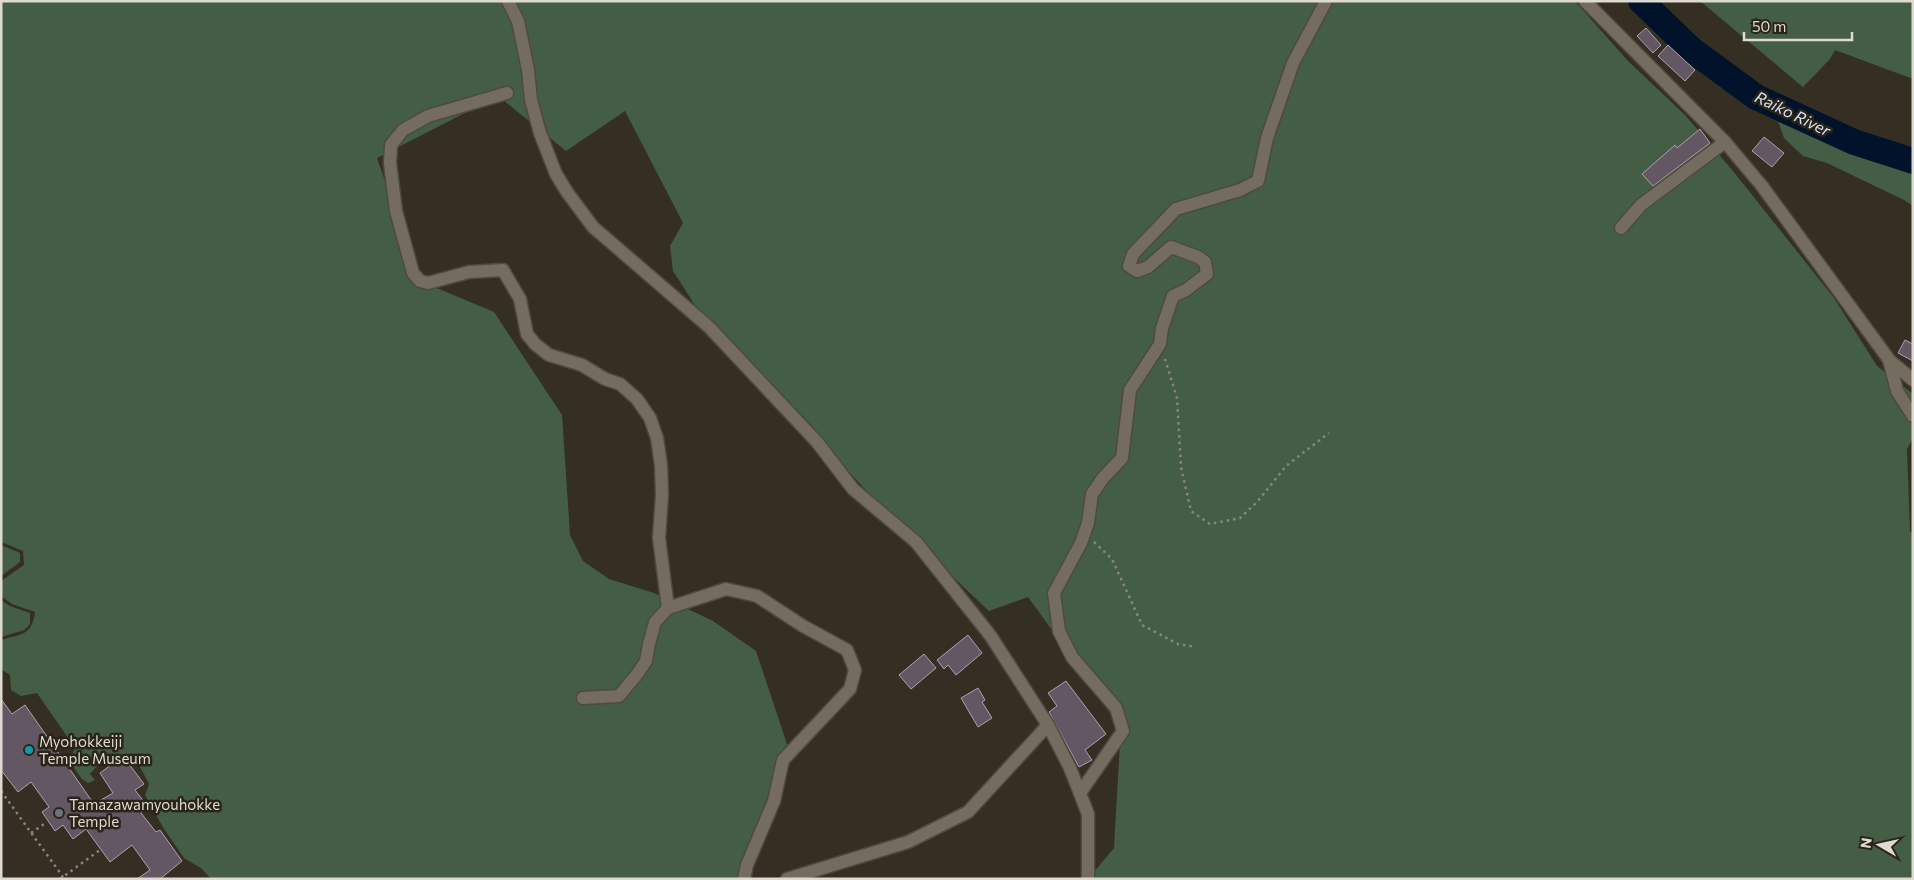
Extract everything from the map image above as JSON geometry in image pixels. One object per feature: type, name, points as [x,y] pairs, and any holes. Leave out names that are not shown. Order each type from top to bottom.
[{"type":"street","points":[[508,1],[518,21],[528,70],[531,100],[540,133],[556,174],[593,227],[709,327],[817,442],[853,489],[916,542],[990,635],[1048,726],[1070,768],[1088,814],[1088,879]]},
{"type":"street","points":[[1080,793],[1123,732],[1116,708],[1072,657],[1059,631],[1054,593],[1084,533],[1092,494],[1103,478],[1122,458],[1130,390],[1160,344],[1162,328],[1173,296],[1186,290],[1207,274],[1205,262],[1198,257],[1171,247],[1148,267],[1137,271],[1129,266],[1133,254],[1176,209],[1240,190],[1258,181],[1267,138],[1293,63],[1326,1]]},
{"type":"street","points":[[1584,1],[1724,142],[1762,186],[1889,360],[1913,380]]},
{"type":"street","points":[[507,93],[428,116],[403,130],[390,145],[390,163],[396,211],[413,273],[420,281],[428,282],[469,272],[503,270],[520,300],[528,334],[535,344],[549,355],[582,365],[605,379],[620,384],[637,399],[650,418],[657,438],[661,465],[662,495],[659,538],[668,608]]},
{"type":"street","points":[[1621,228],[1641,205],[1724,142]]},
{"type":"street","points":[[1889,360],[1897,391],[1913,416]]},
{"type":"street","points":[[583,698],[619,696],[646,660],[648,644],[655,622],[668,608],[726,590],[757,596],[803,626],[847,650],[855,670],[850,689],[783,760],[774,801],[747,865],[744,879]]},
{"type":"street","points":[[787,879],[908,842],[968,812],[1048,726]]},
{"type":"path","points":[[1160,344],[1177,398],[1181,466],[1191,511],[1210,524],[1240,518],[1258,501],[1286,466],[1329,432]]},
{"type":"path","points":[[1084,533],[1112,559],[1142,625],[1178,644],[1196,647]]},
{"type":"path","points":[[1,791],[62,878],[100,850]]},
{"type":"path","points":[[31,833],[47,822]]},
{"type":"green space","points":[[1,1],[1575,1],[1627,60],[1685,115],[1733,171],[1834,298],[1877,366],[1913,394],[1913,438],[1907,449],[1910,532],[1913,533],[1913,879],[1088,879],[1114,848],[1121,725],[1028,597],[989,611],[898,525],[815,435],[709,327],[673,271],[670,246],[683,223],[625,111],[566,151],[498,96],[377,158],[420,281],[494,312],[562,415],[570,535],[583,561],[609,579],[654,593],[713,621],[756,651],[790,753],[745,879],[211,879],[201,868],[184,858],[164,829],[145,795],[149,784],[138,763],[125,754],[102,760],[90,774],[95,780],[88,783],[82,779],[69,761],[75,748],[37,693],[21,696],[11,690],[10,675],[1,669],[1,640],[20,635],[28,630],[35,612],[12,604],[1,596],[1,581],[24,565],[23,551],[1,542]]},
{"type":"green space","points":[[1700,1],[1913,1],[1913,79],[1835,50],[1830,59],[1803,87]]},
{"type":"green space","points":[[1783,116],[1802,120],[1816,118],[1861,147],[1893,147],[1913,150],[1913,206],[1827,163],[1803,156],[1784,138],[1778,121]]},
{"type":"green space","points":[[1,545],[20,553],[20,562],[1,576]]},
{"type":"green space","points":[[1,600],[10,606],[30,613],[30,624],[24,630],[1,637]]},
{"type":"building","points":[[1646,28],[1661,45],[1653,53],[1637,36]]},
{"type":"building","points":[[1668,45],[1695,70],[1685,81],[1658,56]]},
{"type":"building","points":[[1700,129],[1710,143],[1653,186],[1642,174],[1675,145],[1677,148]]},
{"type":"building","points":[[1764,137],[1784,153],[1772,167],[1752,151]]},
{"type":"building","points":[[1905,340],[1913,344],[1913,361],[1898,353]]},
{"type":"building","points":[[968,635],[982,653],[956,675],[948,665],[944,669],[937,660]]},
{"type":"building","points":[[924,654],[936,668],[911,689],[899,675]]},
{"type":"building","points":[[1066,681],[1106,734],[1085,750],[1092,760],[1079,767],[1049,712],[1057,706],[1048,693]]},
{"type":"building","points":[[978,688],[985,700],[982,702],[992,718],[978,727],[961,698]]},
{"type":"building","points":[[1,699],[12,714],[25,705],[94,804],[113,793],[100,773],[123,756],[144,784],[135,790],[148,807],[141,813],[156,832],[160,830],[182,861],[160,879],[137,879],[150,870],[132,845],[110,862],[86,829],[73,839],[63,825],[55,831],[42,812],[49,807],[31,782],[18,792],[1,770]]},
{"type":"waterway","name":"Raiko River","points":[[1641,1],[1692,50],[1756,97],[1854,142],[1913,161]]},
{"type":"place","name":"Myohokkeiji Temple Museum","points":[[29,750]]},
{"type":"place","name":"Tamazawamyouhokke Temple","points":[[59,813]]}]
